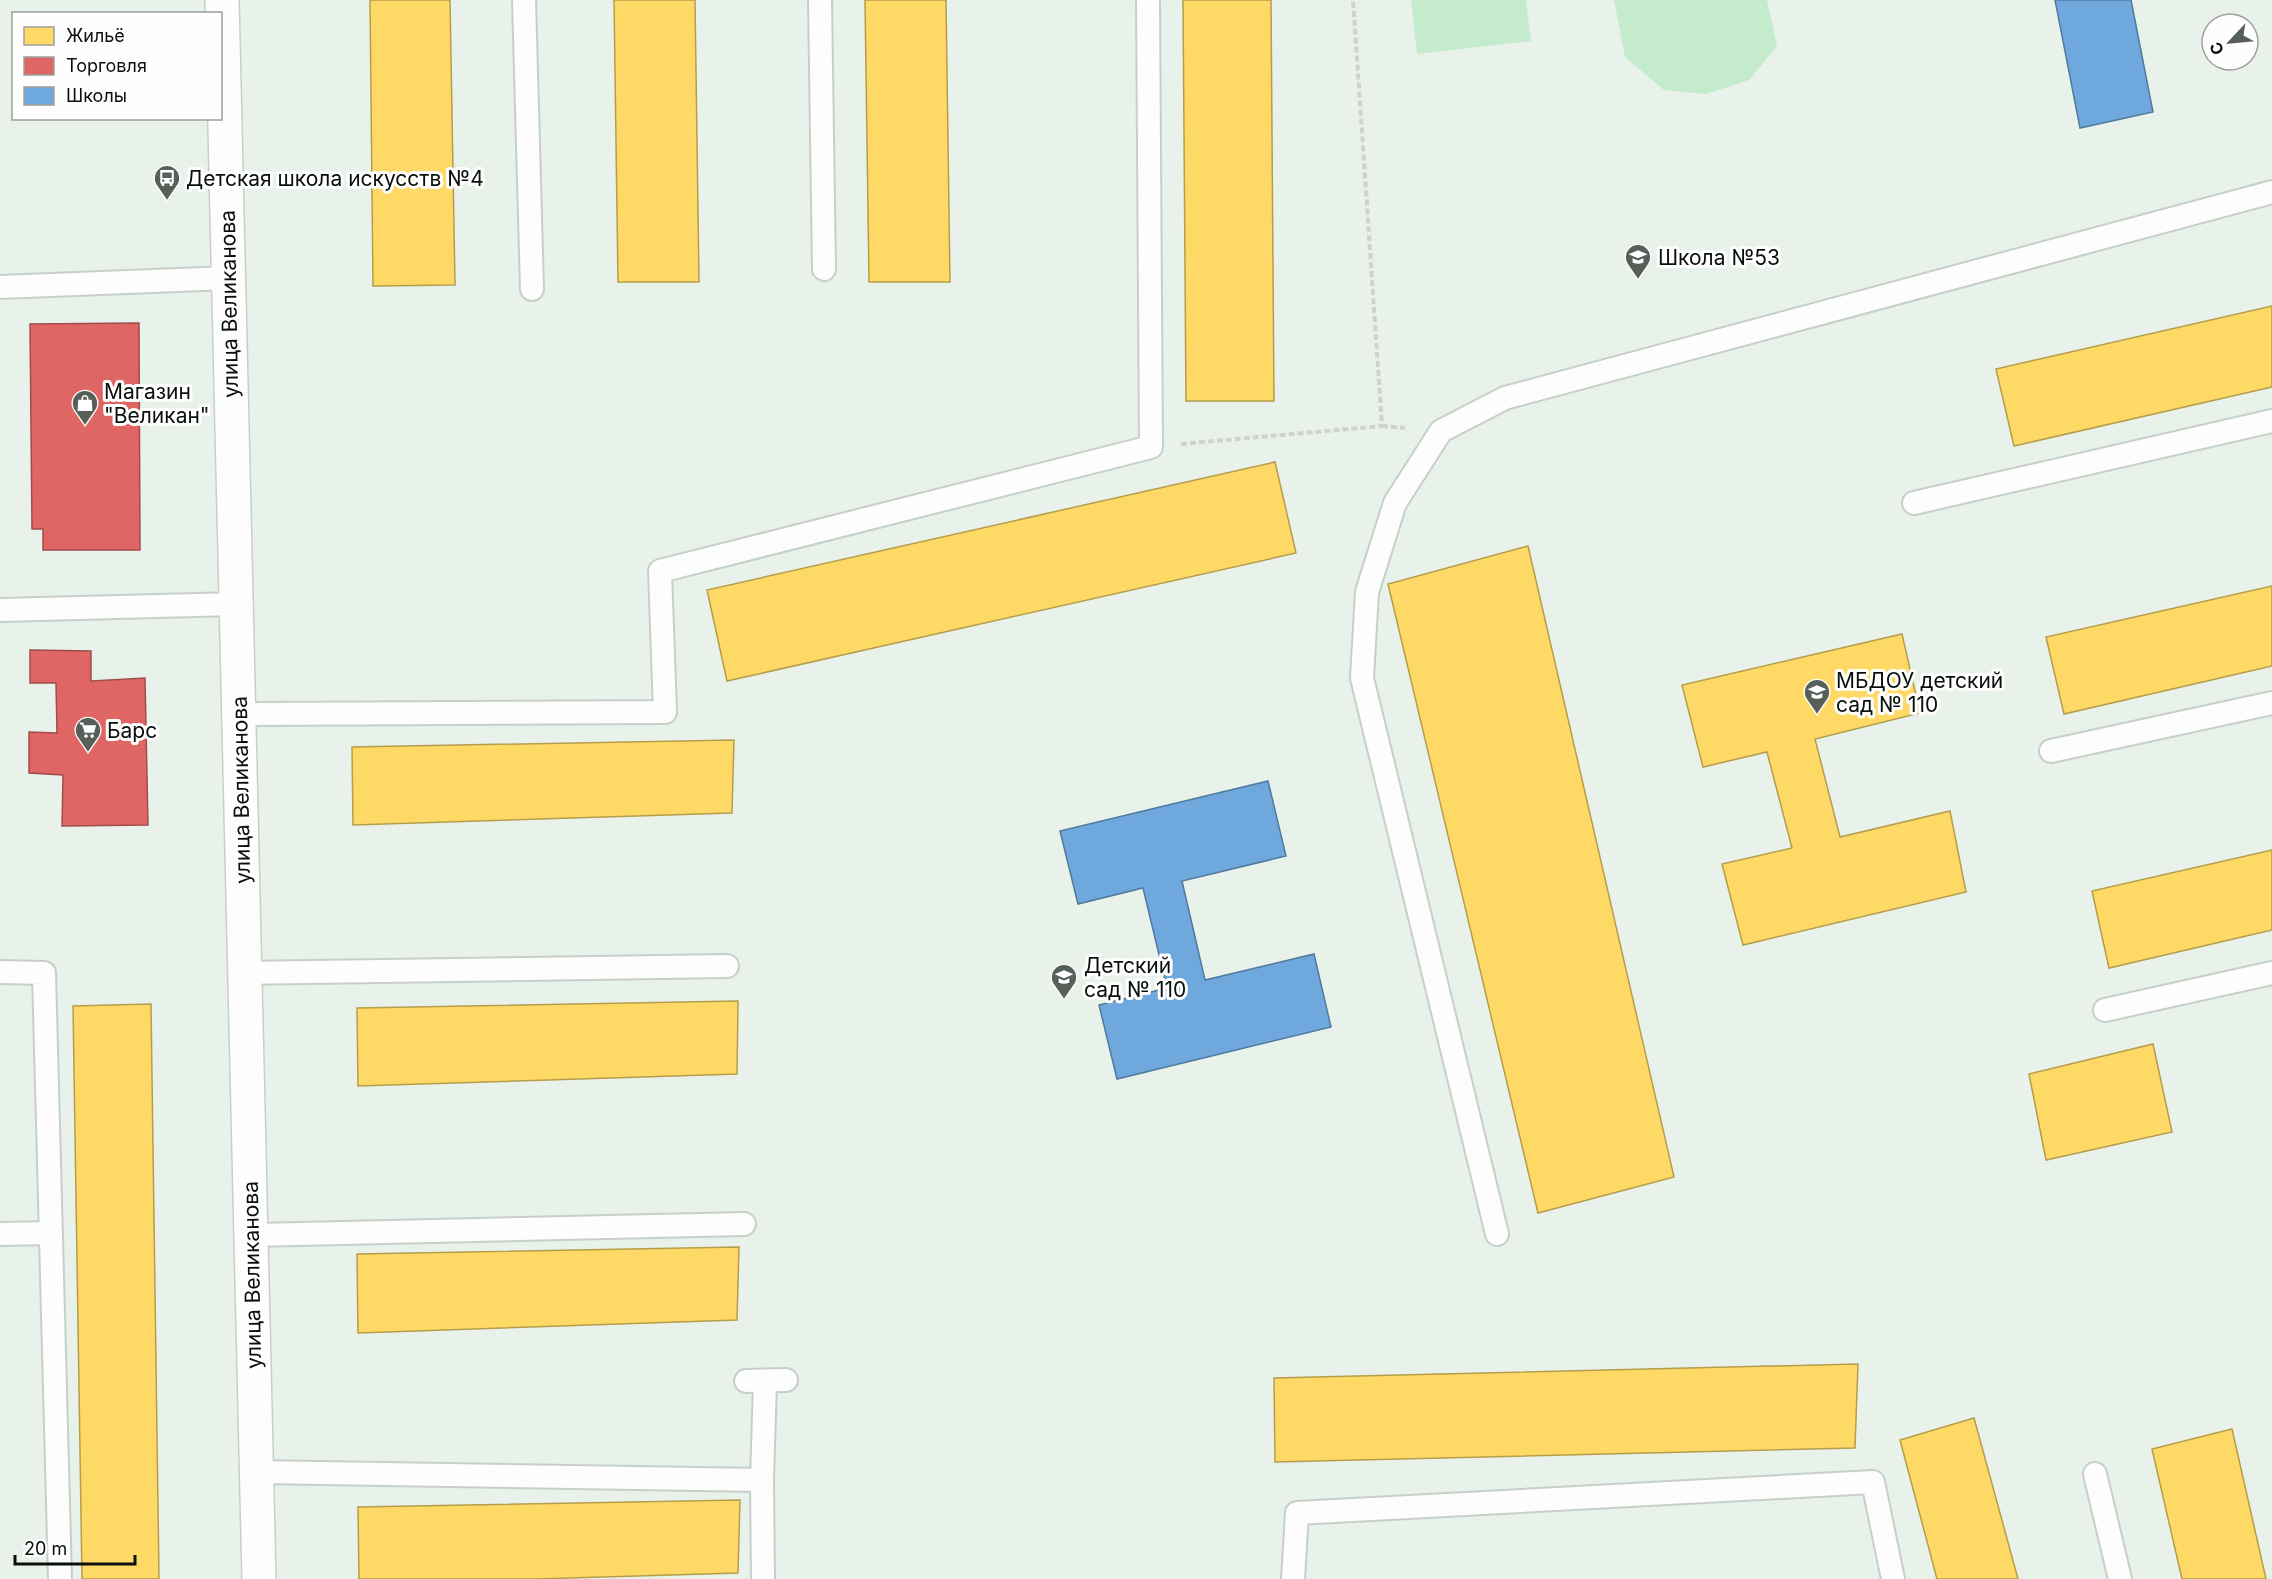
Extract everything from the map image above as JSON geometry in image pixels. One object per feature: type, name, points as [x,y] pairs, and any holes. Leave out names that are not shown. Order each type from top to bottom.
[{"type":"street","name":"улица Великанова","points":[[222,0],[260,1579]]},
{"type":"lane","points":[[524,0],[532,289]]},
{"type":"lane","points":[[820,0],[824,269]]},
{"type":"lane","points":[[239,714],[665,712],[660,571],[1151,447],[1148,0]]},
{"type":"lane","points":[[1497,1234],[1362,678],[1367,592],[1395,503],[1441,431],[1505,398],[2272,192]]},
{"type":"lane","points":[[0,287],[229,278]]},
{"type":"lane","points":[[1914,503],[2272,421]]},
{"type":"lane","points":[[0,610],[236,604]]},
{"type":"lane","points":[[2051,751],[2272,703]]},
{"type":"lane","points":[[245,973],[727,966]]},
{"type":"lane","points":[[0,972],[44,973],[60,1579]]},
{"type":"lane","points":[[2105,1010],[2272,974]]},
{"type":"lane","points":[[251,1235],[744,1224]]},
{"type":"lane","points":[[0,1234],[51,1233]]},
{"type":"lane","points":[[763,1579],[762,1480],[766,1381]]},
{"type":"lane","points":[[257,1472],[762,1480]]},
{"type":"lane","points":[[2095,1474],[2120,1579]]},
{"type":"lane","points":[[1293,1579],[1297,1514],[1873,1482],[1893,1579]]},
{"type":"path","points":[[1151,447],[1382,426],[1353,0]]},
{"type":"green space","points":[[1411,0],[1526,0],[1531,41],[1417,54]]},
{"type":"green space","points":[[1614,0],[1767,0],[1777,46],[1749,80],[1706,94],[1664,90],[1625,57]]},
{"type":"building: Жильё","points":[[370,0],[450,0],[455,285],[373,286]]},
{"type":"building: Жильё","points":[[614,0],[695,0],[699,282],[618,282]]},
{"type":"building: Жильё","points":[[865,0],[946,0],[950,282],[869,282]]},
{"type":"building: Жильё","points":[[1183,0],[1271,0],[1274,401],[1186,401]]},
{"type":"building: Жильё","points":[[2272,306],[2272,387],[2014,446],[1996,369]]},
{"type":"building: Жильё","points":[[1275,462],[1296,553],[727,681],[707,590]]},
{"type":"building: Жильё","points":[[1528,546],[1674,1177],[1538,1213],[1388,584]]},
{"type":"building: Жильё","points":[[2272,586],[2272,666],[2064,714],[2046,637]]},
{"type":"building: Жильё","points":[[1902,634],[1920,713],[1815,739],[1840,837],[1950,811],[1966,892],[1743,945],[1722,864],[1792,848],[1767,752],[1703,767],[1682,685]]},
{"type":"building: Жильё","points":[[734,740],[732,813],[353,825],[352,747]]},
{"type":"building: Жильё","points":[[2272,850],[2272,930],[2109,968],[2092,891]]},
{"type":"building: Жильё","points":[[738,1001],[737,1074],[358,1086],[357,1008]]},
{"type":"building: Жильё","points":[[151,1004],[159,1579],[82,1579],[73,1006]]},
{"type":"building: Жильё","points":[[2153,1044],[2172,1132],[2046,1160],[2029,1074]]},
{"type":"building: Жильё","points":[[739,1247],[737,1320],[358,1333],[357,1254]]},
{"type":"building: Жильё","points":[[1858,1364],[1855,1448],[1275,1462],[1274,1378]]},
{"type":"building: Жильё","points":[[1974,1418],[2018,1579],[1937,1579],[1900,1440]]},
{"type":"building: Жильё","points":[[2232,1429],[2266,1579],[2182,1579],[2152,1449]]},
{"type":"building: Жильё","points":[[740,1500],[738,1573],[535,1579],[359,1579],[358,1507]]},
{"type":"building: Торговля","name":"Магазин \"Великан\"","points":[[139,323],[140,550],[43,550],[43,529],[32,529],[30,324]]},
{"type":"building: Торговля","name":"Барс","points":[[30,650],[91,651],[91,681],[145,678],[148,825],[62,826],[63,775],[29,773],[29,732],[57,733],[56,683],[30,683]]},
{"type":"building: Школы","points":[[2055,0],[2131,0],[2153,112],[2080,128]]},
{"type":"building: Школы","points":[[1268,781],[1286,856],[1182,881],[1205,980],[1314,954],[1331,1027],[1117,1079],[1099,1005],[1167,988],[1143,888],[1078,904],[1060,831]]},
{"type":"place","name":"Детская школа искусств №4","points":[[167,201]]},
{"type":"place","name":"Школа №53","points":[[1638,280]]},
{"type":"place","name":"Магазин \"Великан\"","points":[[85,426]]},
{"type":"place","name":"МБДОУ детский сад № 110","points":[[1817,715]]},
{"type":"place","name":"Барс","points":[[88,753]]},
{"type":"place","name":"Детский сад № 110","points":[[1064,1000]]}]
